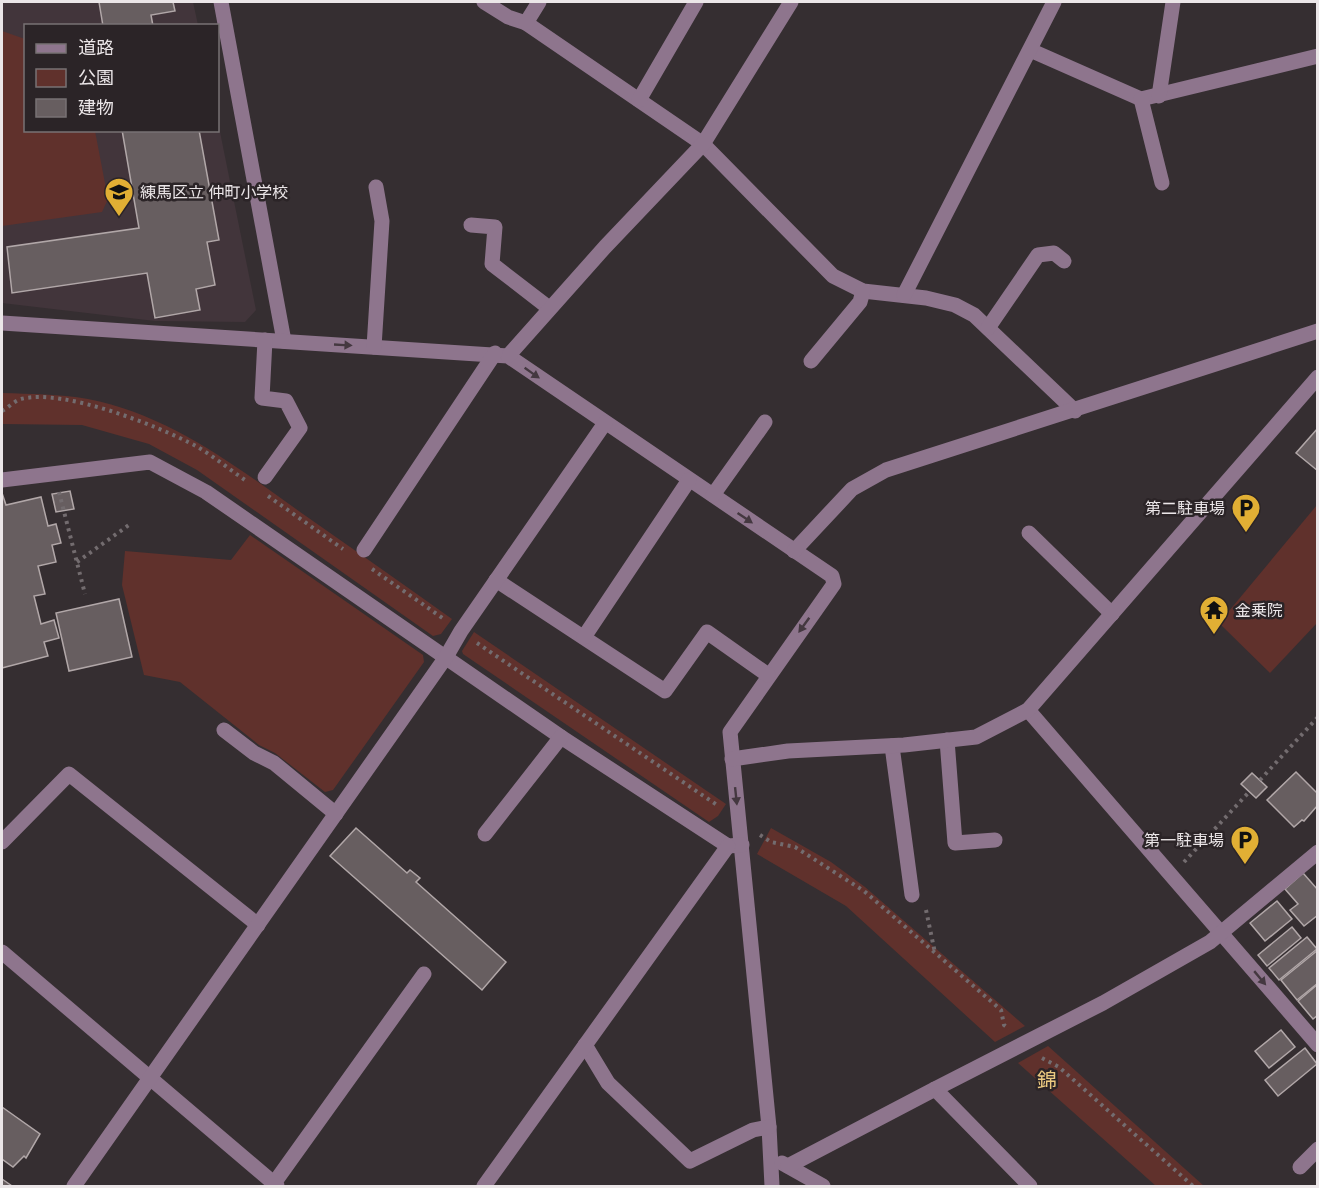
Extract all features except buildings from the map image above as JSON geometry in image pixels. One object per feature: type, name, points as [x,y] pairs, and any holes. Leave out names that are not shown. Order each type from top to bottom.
[{"type":"street","points":[[220,2],[284,341]]},
{"type":"street","points":[[484,2],[508,18],[526,23],[703,144],[832,276],[863,291],[904,295],[954,304],[974,315],[1075,411]]},
{"type":"street","points":[[526,23],[539,2]]},
{"type":"street","points":[[639,100],[696,2]]},
{"type":"street","points":[[364,550],[501,355],[549,308],[703,144],[791,2]]},
{"type":"street","points":[[904,295],[1054,2]]},
{"type":"street","points":[[1159,96],[1173,2]]},
{"type":"street","points":[[1030,50],[1142,99],[1317,56]]},
{"type":"street","points":[[1142,99],[1162,183]]},
{"type":"street","points":[[374,347],[382,221],[376,187]]},
{"type":"street","points":[[471,225],[495,227],[492,264],[549,308]]},
{"type":"street","points":[[988,328],[1038,255],[1054,253],[1064,261]]},
{"type":"street","points":[[811,361],[860,302],[863,291]]},
{"type":"street","points":[[2,323],[501,355],[832,576],[834,584],[730,732],[737,843],[769,1126],[772,1186]]},
{"type":"street","points":[[794,551],[852,489],[886,470],[1317,332]]},
{"type":"street","points":[[265,340],[262,398],[286,400],[300,428],[266,477]]},
{"type":"street","points":[[732,759],[788,751],[892,746],[975,737],[1028,710],[1317,377]]},
{"type":"street","points":[[713,495],[765,422]]},
{"type":"street","points":[[74,1186],[446,657],[496,580],[605,423]]},
{"type":"street","points":[[2,480],[150,462],[206,492],[561,738],[737,843]]},
{"type":"street","points":[[584,637],[689,480]]},
{"type":"street","points":[[1029,533],[1112,614]]},
{"type":"street","points":[[496,580],[665,691],[707,632],[768,675]]},
{"type":"street","points":[[1028,710],[1317,1045]]},
{"type":"street","points":[[224,730],[254,753],[274,763],[336,814]]},
{"type":"street","points":[[485,834],[561,738]]},
{"type":"street","points":[[947,740],[955,843],[995,840]]},
{"type":"street","points":[[892,746],[912,895]]},
{"type":"street","points":[[2,842],[69,774],[258,925]]},
{"type":"street","points":[[484,1186],[585,1045],[737,843]]},
{"type":"street","points":[[788,1167],[1103,1003],[1222,933],[1317,852]]},
{"type":"street","points":[[2,951],[274,1186],[424,974]]},
{"type":"street","points":[[585,1045],[608,1083],[690,1161],[753,1130],[769,1126]]},
{"type":"street","points":[[935,1089],[1030,1186]]},
{"type":"street","points":[[1300,1167],[1317,1149]]},
{"type":"street","points":[[771,1158],[823,1186]]},
{"type":"path","points":[[54,474],[85,594]]},
{"type":"path","points":[[77,562],[129,525]]},
{"type":"path","points":[[1260,780],[1317,717]]},
{"type":"path","points":[[1172,876],[1249,792]]},
{"type":"path","points":[[912,895],[923,897],[936,953]]},
{"type":"shaded area","name":"練馬区立 仲町小学校","points":[[2,2],[193,2],[198,24],[24,24],[24,132],[219,132],[219,127],[256,310],[245,322],[155,321],[2,303]]},
{"type":"green space","points":[[2,31],[24,39],[24,132],[95,132],[108,199],[102,212],[2,226]]},
{"type":"green space","points":[[2,393],[88,399],[147,417],[175,430],[253,478],[452,619],[441,634],[433,636],[197,470],[149,444],[82,425],[2,424]]},
{"type":"green space","points":[[1317,505],[1317,623],[1270,673],[1219,623]]},
{"type":"green space","points":[[250,535],[423,655],[424,662],[333,790],[325,792],[275,753],[259,745],[180,682],[144,675],[122,585],[125,551],[231,560]]},
{"type":"green space","points":[[474,632],[726,804],[718,816],[709,822],[463,654],[462,651]]},
{"type":"green space","points":[[771,828],[831,862],[865,887],[1025,1026],[995,1042],[846,906],[757,854]]},
{"type":"green space","points":[[1048,1046],[1204,1186],[1156,1186],[1018,1063]]},
{"type":"place","name":"練馬区立 仲町小学校","points":[[119,218]]},
{"type":"place","name":"第二駐車場","points":[[1246,534]]},
{"type":"place","name":"金乗院","points":[[1214,636]]},
{"type":"place","name":"第一駐車場","points":[[1245,866]]},
{"type":"district","name":"錦","points":[[1047,1080]]}]
